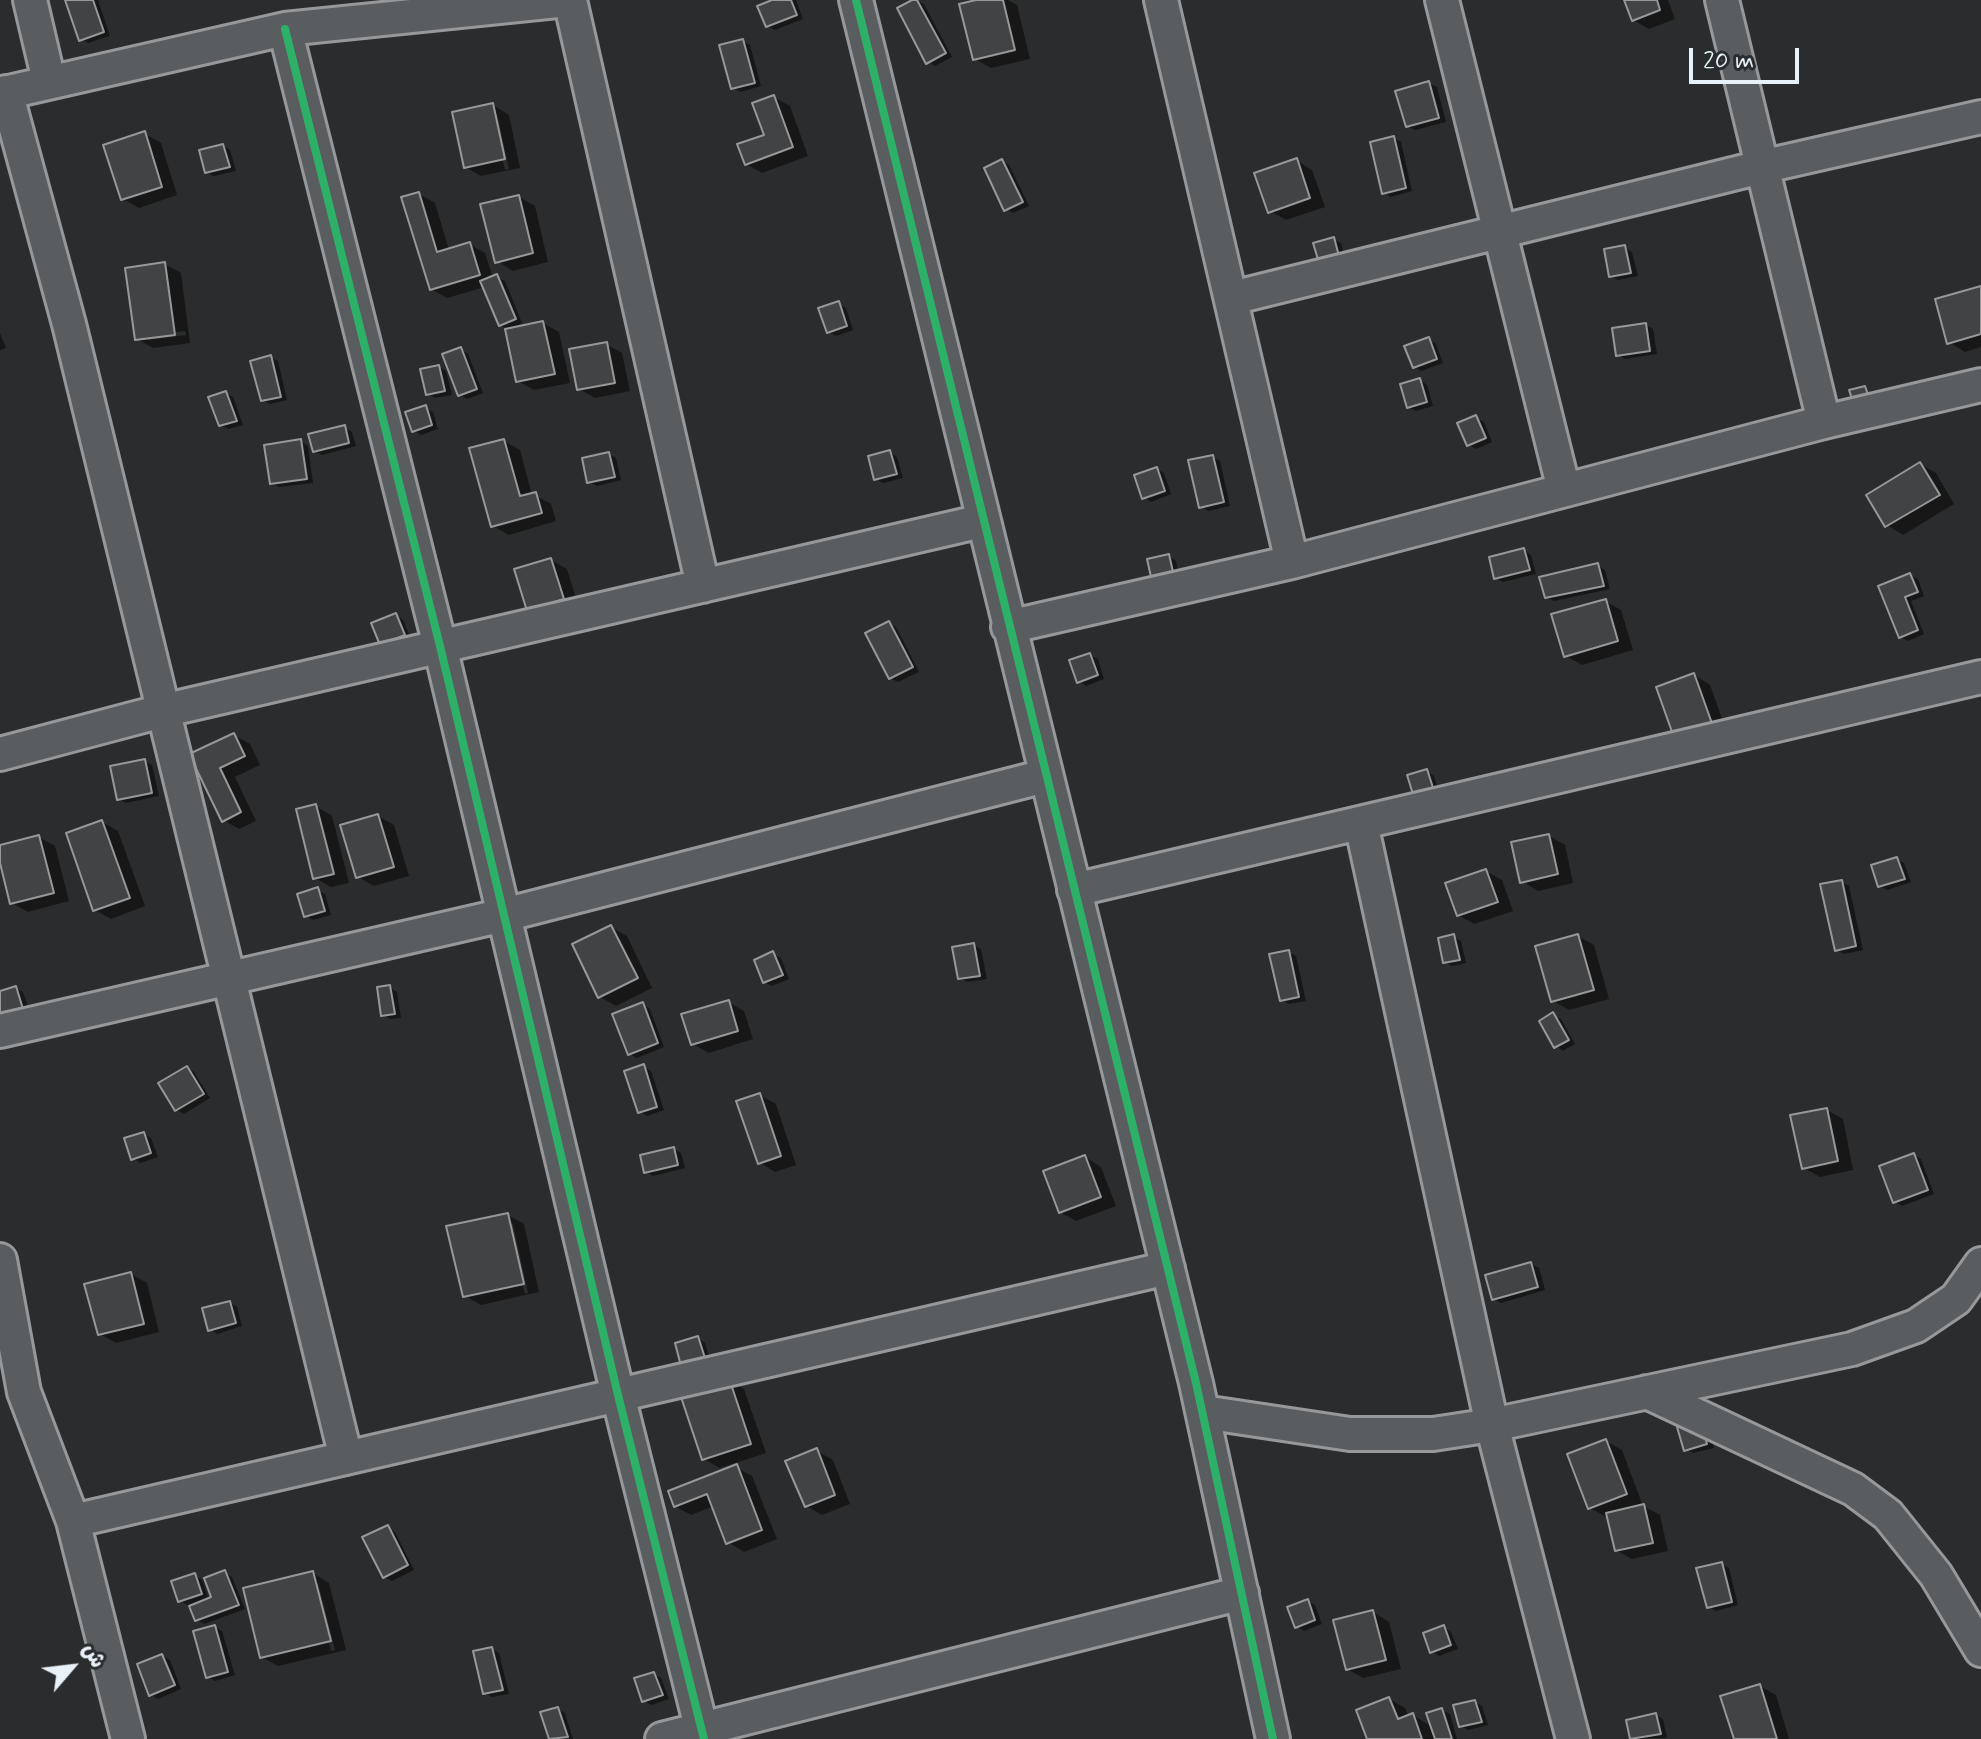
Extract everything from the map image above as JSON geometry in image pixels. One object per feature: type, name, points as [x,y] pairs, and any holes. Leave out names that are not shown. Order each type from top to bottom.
[{"type":"street","points":[[30,0],[49,81]]},
{"type":"street","points":[[346,1458],[69,324],[3,93],[285,29],[569,0],[703,586]]},
{"type":"street","points":[[856,0],[1203,1412],[1273,1739]]},
{"type":"street","points":[[1161,0],[1292,562]]},
{"type":"street","points":[[1442,0],[1564,490]]},
{"type":"street","points":[[1722,0],[1824,422]]},
{"type":"street","points":[[285,29],[440,646],[618,1395],[703,1734]]},
{"type":"street","points":[[1232,298],[1761,167],[1981,117]]},
{"type":"street","points":[[1008,627],[1292,562],[1824,422],[1981,385]]},
{"type":"street","points":[[0,754],[162,711],[982,521]]},
{"type":"street","points":[[1074,890],[1981,677]]},
{"type":"street","points":[[0,1031],[504,915],[1045,776]]},
{"type":"street","points":[[1361,823],[1492,1425],[1573,1739]]},
{"type":"street","points":[[0,1260],[12,1395],[73,1521],[128,1739]]},
{"type":"street","points":[[1203,1412],[1350,1434],[1433,1434],[1492,1425],[1852,1349],[1916,1326],[1956,1299],[1981,1264]]},
{"type":"street","points":[[73,1521],[1168,1268]]},
{"type":"street","points":[[1647,1392],[1853,1489],[1888,1515],[1936,1575],[1981,1650]]},
{"type":"street","points":[[662,1739],[703,1734],[1242,1593]]},
{"type":"building","points":[[65,0],[93,0],[104,32],[79,41]]},
{"type":"building","points":[[772,0],[791,0],[797,15],[766,27],[757,6]]},
{"type":"building","points":[[917,0],[946,53],[926,64],[897,8]]},
{"type":"building","points":[[976,0],[1003,0],[1015,50],[973,60],[959,4]]},
{"type":"building","points":[[1624,0],[1657,0],[1660,10],[1632,21]]},
{"type":"building","points":[[743,39],[755,83],[731,89],[719,45]]},
{"type":"building","points":[[1429,81],[1439,118],[1406,127],[1395,91]]},
{"type":"building","points":[[774,95],[793,147],[745,165],[737,144],[764,135],[752,103]]},
{"type":"building","points":[[493,103],[505,159],[464,168],[452,112]]},
{"type":"building","points":[[145,131],[162,187],[121,200],[103,145]]},
{"type":"building","points":[[1394,136],[1406,188],[1382,194],[1370,142]]},
{"type":"building","points":[[223,144],[230,167],[205,173],[199,150]]},
{"type":"building","points":[[1297,158],[1310,198],[1268,213],[1254,173]]},
{"type":"building","points":[[1002,159],[1023,202],[1004,211],[984,168]]},
{"type":"building","points":[[419,192],[437,252],[470,242],[480,275],[430,290],[401,197]]},
{"type":"building","points":[[519,195],[533,253],[495,263],[480,204]]},
{"type":"building","points":[[1334,237],[1340,260],[1320,266],[1313,243]]},
{"type":"building","points":[[1625,245],[1631,273],[1609,277],[1604,249]]},
{"type":"building","points":[[165,262],[175,335],[135,340],[125,268]]},
{"type":"building","points":[[497,274],[516,319],[499,326],[480,281]]},
{"type":"building","points":[[1981,286],[1981,334],[1947,344],[1935,299]]},
{"type":"building","points":[[839,301],[847,326],[827,333],[818,308]]},
{"type":"building","points":[[543,321],[555,374],[516,382],[505,329]]},
{"type":"building","points":[[1646,323],[1650,351],[1616,356],[1612,328]]},
{"type":"building","points":[[1429,337],[1437,359],[1413,368],[1404,346]]},
{"type":"building","points":[[607,342],[615,383],[577,390],[569,349]]},
{"type":"building","points":[[461,347],[477,389],[458,396],[442,354]]},
{"type":"building","points":[[271,355],[281,397],[261,401],[250,361]]},
{"type":"building","points":[[439,365],[445,391],[426,395],[420,369]]},
{"type":"building","points":[[1420,378],[1427,402],[1407,408],[1400,384]]},
{"type":"building","points":[[1865,386],[1873,409],[1857,414],[1849,390]]},
{"type":"building","points":[[226,391],[237,421],[219,426],[208,397]]},
{"type":"building","points":[[426,405],[432,425],[412,432],[405,412]]},
{"type":"building","points":[[1476,415],[1486,438],[1467,446],[1457,423]]},
{"type":"building","points":[[345,425],[349,443],[313,452],[308,434]]},
{"type":"building","points":[[301,439],[307,479],[270,484],[264,445]]},
{"type":"building","points":[[504,439],[520,496],[536,492],[542,513],[491,527],[469,448]]},
{"type":"building","points":[[890,450],[897,474],[874,480],[868,456]]},
{"type":"building","points":[[609,452],[615,477],[587,483],[582,458]]},
{"type":"building","points":[[1213,455],[1224,502],[1199,508],[1188,460]]},
{"type":"building","points":[[1920,462],[1940,495],[1885,527],[1866,495]]},
{"type":"building","points":[[1157,467],[1165,491],[1142,499],[1134,475]]},
{"type":"building","points":[[1524,548],[1530,570],[1494,579],[1489,557]]},
{"type":"building","points":[[1169,554],[1175,581],[1153,586],[1147,559]]},
{"type":"building","points":[[551,558],[564,599],[527,611],[514,569]]},
{"type":"building","points":[[1598,563],[1604,586],[1545,598],[1539,577]]},
{"type":"building","points":[[1910,573],[1918,592],[1905,597],[1918,630],[1899,638],[1878,586]]},
{"type":"building","points":[[1606,599],[1618,641],[1564,657],[1551,614]]},
{"type":"building","points":[[396,613],[405,635],[380,645],[371,623]]},
{"type":"building","points":[[889,621],[913,667],[889,679],[865,633]]},
{"type":"building","points":[[1090,653],[1098,675],[1077,683],[1069,660]]},
{"type":"building","points":[[1694,673],[1714,729],[1676,743],[1656,687]]},
{"type":"building","points":[[234,733],[245,756],[220,768],[241,812],[222,822],[189,754]]},
{"type":"building","points":[[145,759],[152,793],[117,800],[110,766]]},
{"type":"building","points":[[1427,769],[1436,797],[1416,804],[1407,775]]},
{"type":"building","points":[[316,804],[334,874],[313,879],[296,809]]},
{"type":"building","points":[[378,814],[394,867],[356,878],[340,825]]},
{"type":"building","points":[[102,820],[130,898],[93,911],[66,833]]},
{"type":"building","points":[[1549,834],[1558,874],[1520,883],[1511,842]]},
{"type":"building","points":[[39,835],[54,893],[10,904],[0,863],[0,845]]},
{"type":"building","points":[[1897,857],[1905,879],[1878,887],[1871,865]]},
{"type":"building","points":[[1486,869],[1498,902],[1457,916],[1445,883]]},
{"type":"building","points":[[1842,880],[1856,946],[1835,951],[1820,884]]},
{"type":"building","points":[[318,887],[325,911],[304,917],[297,894]]},
{"type":"building","points":[[611,925],[638,978],[598,998],[572,944]]},
{"type":"building","points":[[1454,934],[1460,960],[1443,963],[1438,938]]},
{"type":"building","points":[[1578,934],[1594,990],[1551,1002],[1535,946]]},
{"type":"building","points":[[974,943],[980,976],[958,979],[952,947]]},
{"type":"building","points":[[1289,950],[1299,997],[1280,1001],[1269,954]]},
{"type":"building","points":[[773,951],[783,975],[763,983],[754,960]]},
{"type":"building","points":[[390,985],[395,1014],[381,1016],[377,987]]},
{"type":"building","points":[[16,986],[23,1009],[0,1016],[0,991]]},
{"type":"building","points":[[729,1000],[738,1031],[691,1045],[681,1014]]},
{"type":"building","points":[[643,1002],[658,1043],[628,1055],[612,1014]]},
{"type":"building","points":[[1553,1012],[1569,1040],[1554,1048],[1539,1021]]},
{"type":"building","points":[[644,1064],[657,1107],[638,1113],[624,1071]]},
{"type":"building","points":[[187,1066],[204,1094],[175,1111],[158,1083]]},
{"type":"building","points":[[760,1093],[781,1156],[758,1164],[736,1101]]},
{"type":"building","points":[[1827,1108],[1838,1161],[1802,1169],[1790,1115]]},
{"type":"building","points":[[144,1132],[151,1153],[131,1160],[124,1138]]},
{"type":"building","points":[[674,1147],[678,1165],[644,1173],[640,1155]]},
{"type":"building","points":[[1914,1153],[1928,1190],[1893,1203],[1879,1166]]},
{"type":"building","points":[[1085,1155],[1101,1197],[1059,1213],[1043,1171]]},
{"type":"building","points":[[508,1213],[524,1284],[463,1297],[446,1226]]},
{"type":"building","points":[[1531,1262],[1538,1287],[1492,1300],[1485,1275]]},
{"type":"building","points":[[131,1272],[144,1324],[98,1335],[84,1284]]},
{"type":"building","points":[[230,1301],[236,1323],[208,1331],[202,1308]]},
{"type":"building","points":[[698,1336],[705,1358],[681,1366],[675,1343]]},
{"type":"building","points":[[729,1378],[751,1444],[702,1460],[680,1394]]},
{"type":"building","points":[[1701,1420],[1707,1444],[1684,1451],[1677,1427]]},
{"type":"building","points":[[1606,1439],[1627,1494],[1588,1509],[1567,1454]]},
{"type":"building","points":[[817,1448],[835,1495],[805,1507],[785,1461]]},
{"type":"building","points":[[737,1464],[762,1530],[726,1544],[707,1494],[674,1507],[668,1491]]},
{"type":"building","points":[[1644,1504],[1653,1543],[1615,1551],[1606,1513]]},
{"type":"building","points":[[388,1525],[408,1565],[383,1578],[362,1537]]},
{"type":"building","points":[[1722,1562],[1732,1602],[1707,1608],[1696,1568]]},
{"type":"building","points":[[225,1570],[239,1605],[195,1621],[189,1606],[211,1597],[204,1578]]},
{"type":"building","points":[[313,1571],[331,1641],[260,1658],[243,1588]]},
{"type":"building","points":[[195,1573],[202,1594],[178,1602],[171,1581]]},
{"type":"building","points":[[1308,1599],[1315,1620],[1295,1628],[1287,1607]]},
{"type":"building","points":[[1373,1610],[1386,1660],[1346,1670],[1333,1620]]},
{"type":"building","points":[[215,1625],[228,1672],[206,1678],[193,1631]]},
{"type":"building","points":[[1444,1625],[1451,1645],[1430,1653],[1423,1633]]},
{"type":"building","points":[[492,1647],[503,1690],[483,1694],[473,1651]]},
{"type":"building","points":[[162,1654],[175,1685],[149,1696],[137,1664]]},
{"type":"building","points":[[654,1672],[663,1695],[642,1702],[634,1678]]},
{"type":"building","points":[[1760,1684],[1777,1739],[1734,1739],[1720,1696]]},
{"type":"building","points":[[1389,1697],[1398,1719],[1413,1713],[1422,1739],[1367,1739],[1356,1710]]},
{"type":"building","points":[[1475,1700],[1482,1722],[1459,1727],[1453,1705]]},
{"type":"building","points":[[558,1707],[568,1737],[549,1739],[540,1712]]},
{"type":"building","points":[[1442,1708],[1452,1739],[1435,1739],[1426,1713]]},
{"type":"building","points":[[1656,1713],[1661,1734],[1630,1739],[1626,1720]]},
{"type":"cycle path","points":[[856,0],[1196,1383],[1273,1739]]},
{"type":"cycle path","points":[[285,29],[440,646],[618,1395],[704,1739]]}]
